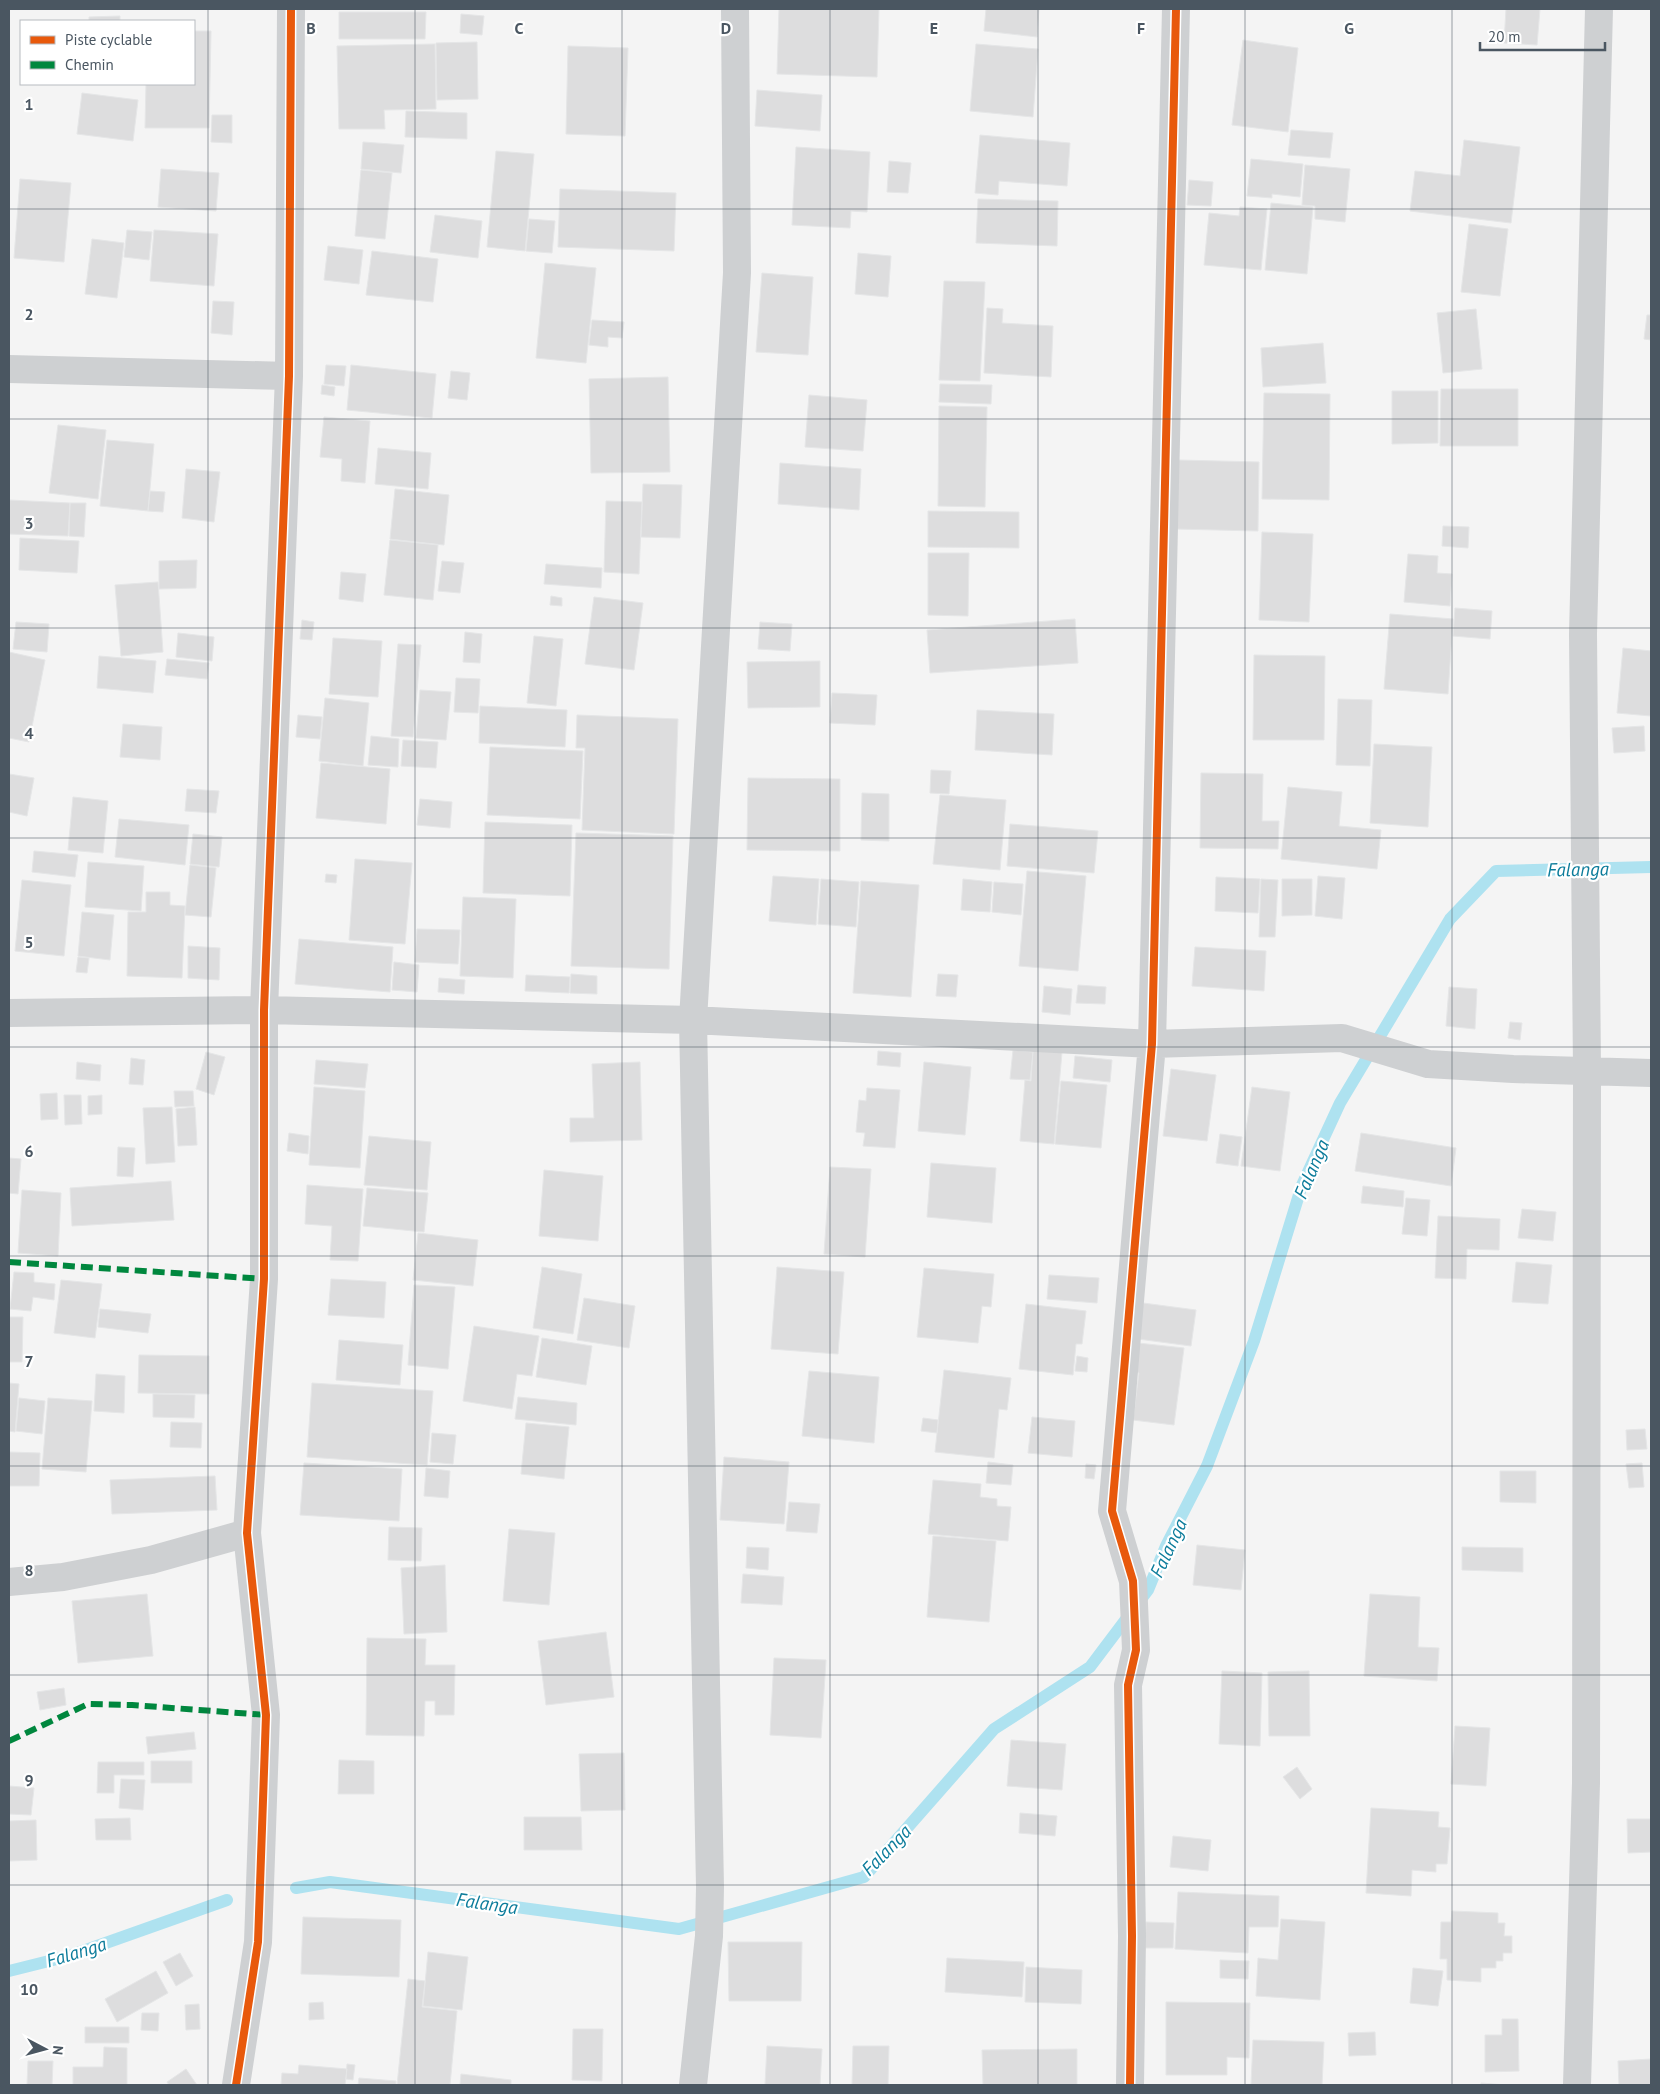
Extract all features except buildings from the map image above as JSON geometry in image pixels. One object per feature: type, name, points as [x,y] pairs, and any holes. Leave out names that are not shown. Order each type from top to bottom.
[{"type":"street","points":[[236,2085],[258,1942],[266,1715],[247,1533],[264,1278],[264,1010],[289,376],[291,9]]},
{"type":"street","points":[[693,2085],[709,1936],[710,1887],[693,1020],[737,273],[735,9]]},
{"type":"street","points":[[1130,2085],[1132,1936],[1128,1685],[1136,1650],[1133,1581],[1112,1511],[1152,1044],[1176,9]]},
{"type":"street","points":[[1577,2085],[1586,1773],[1587,1071],[1586,850],[1582,634],[1599,9]]},
{"type":"street","points":[[9,369],[289,376]]},
{"type":"street","points":[[9,1013],[264,1010],[693,1020],[1152,1044],[1342,1038],[1428,1064],[1651,1073]]},
{"type":"street","points":[[9,1582],[63,1577],[151,1560],[247,1533]]},
{"type":"waterway","name":"Falanga","points":[[296,1888],[330,1882],[679,1929],[864,1877],[994,1729],[1090,1667],[1148,1590],[1166,1546],[1207,1466],[1254,1341],[1302,1185],[1340,1103],[1450,919],[1496,871],[1651,867]]},
{"type":"waterway","name":"Falanga","points":[[9,1971],[69,1956],[227,1900]]},
{"type":"marked path","points":[[9,1262],[264,1279]]},
{"type":"marked path","points":[[9,1741],[88,1704],[132,1705],[266,1715]]},
{"type":"cycle path","points":[[236,2085],[258,1942],[266,1715],[247,1533],[264,1279],[264,1010],[289,376],[291,9]]},
{"type":"cycle path","points":[[1130,2085],[1132,1936],[1128,1685],[1136,1650],[1133,1581],[1112,1511],[1152,1044],[1176,9]]}]
